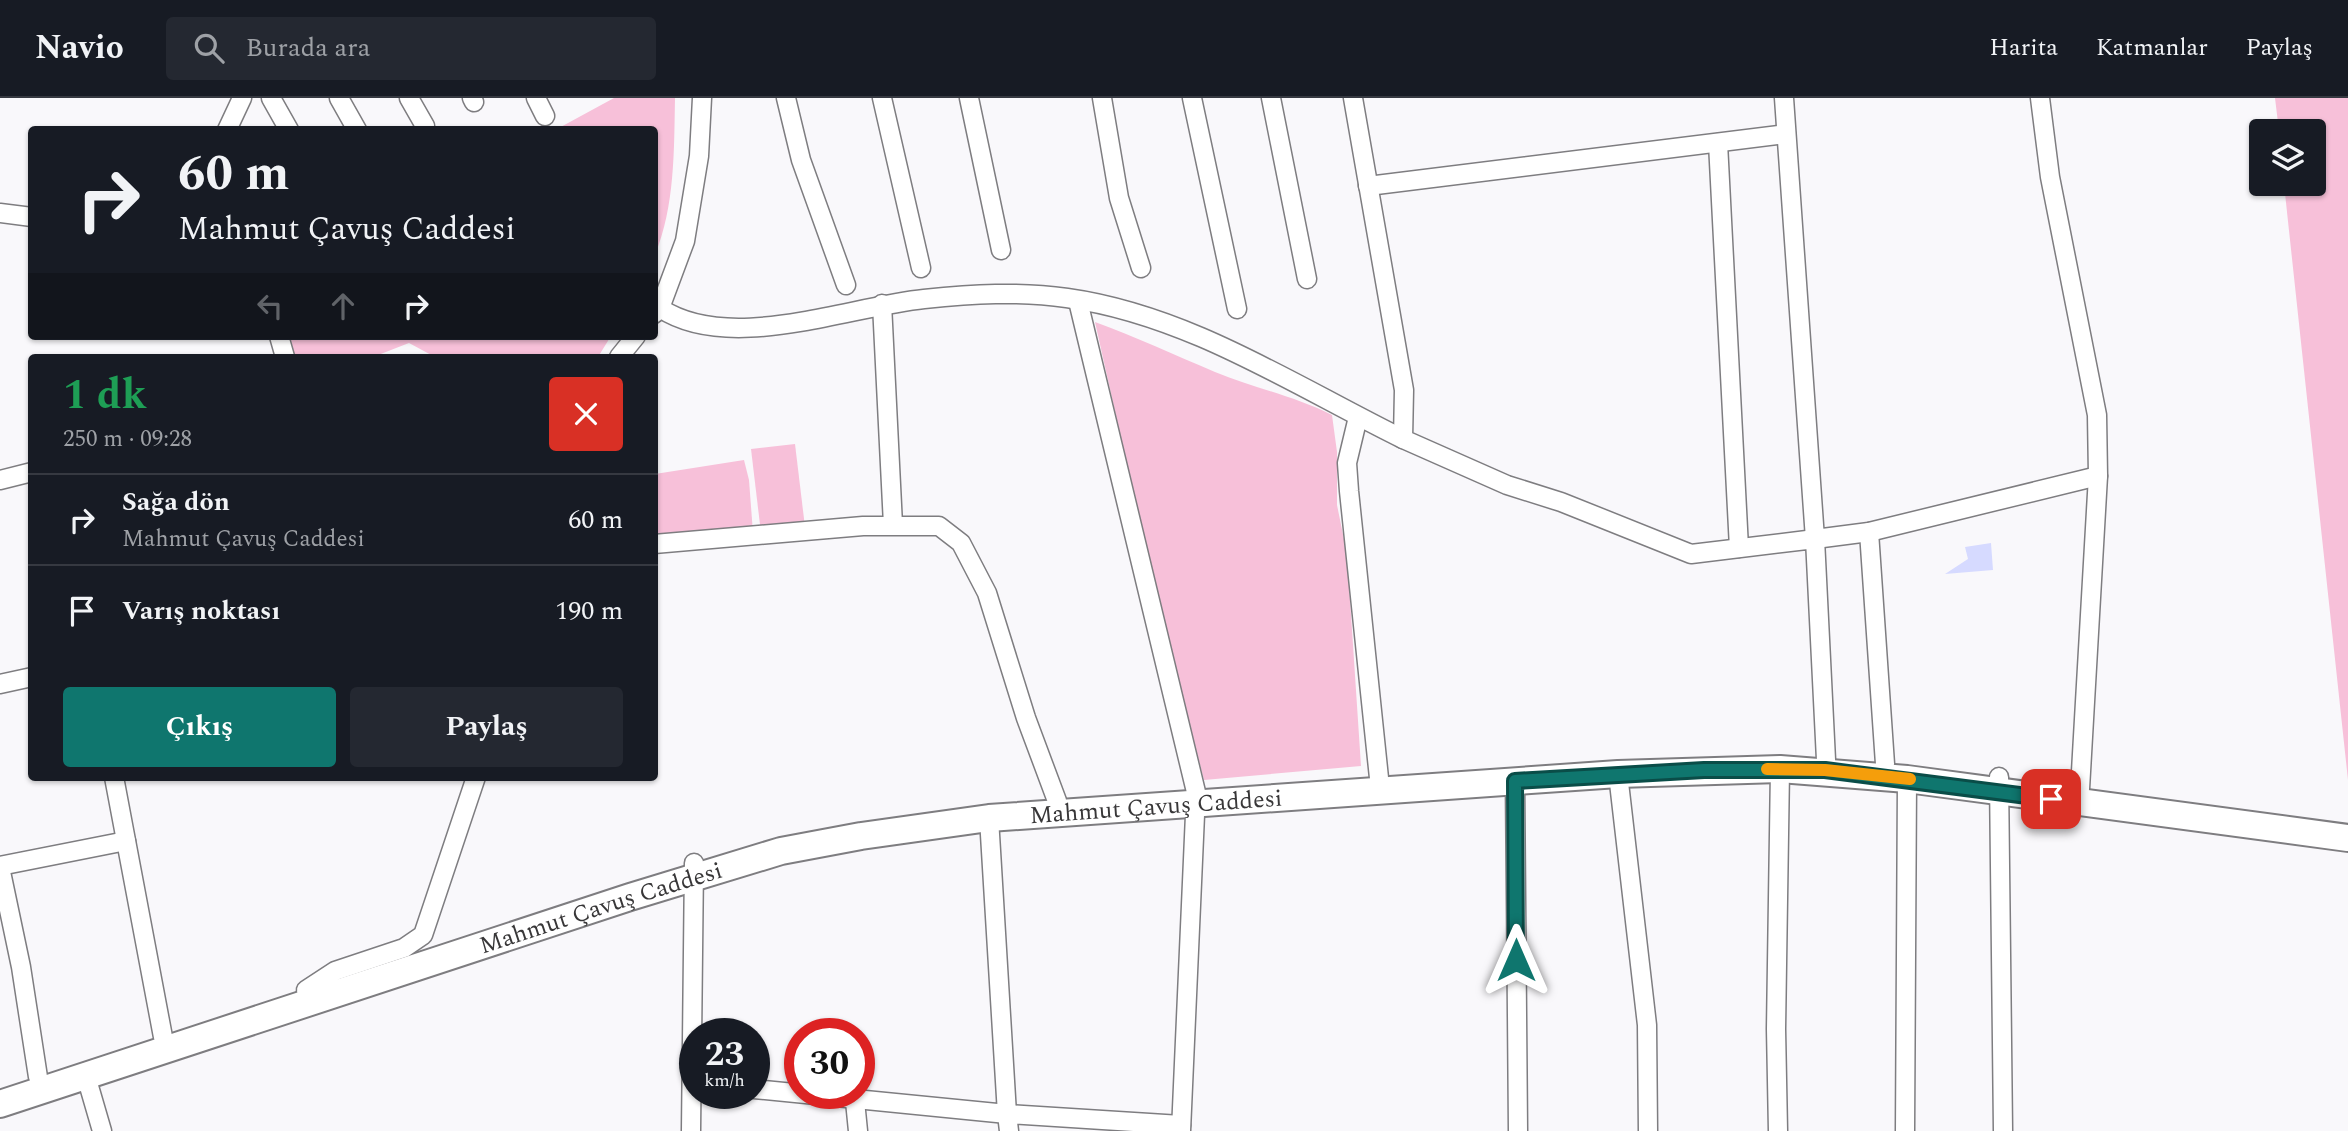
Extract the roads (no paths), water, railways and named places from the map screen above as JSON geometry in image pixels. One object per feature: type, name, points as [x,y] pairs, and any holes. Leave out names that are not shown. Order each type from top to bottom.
[{"type":"main road","points":[[0,1090],[306,990],[428,941],[695,870],[799,832],[999,803],[1195,798],[1379,778],[1673,760],[1826,760],[1885,764],[1998,784],[2080,789],[2348,824]]},
{"type":"main road","name":"Mahmut Çavuş Caddesi","points":[[0,1104],[695,870],[820,843],[989,818],[1195,798],[1618,774],[1780,769],[1998,784],[2348,838]]},
{"type":"street","points":[[230,126],[242,98]]},
{"type":"street","points":[[271,98],[287,126]]},
{"type":"street","points":[[339,98],[355,126]]},
{"type":"street","points":[[410,98],[425,126]]},
{"type":"street","points":[[536,98],[545,116]]},
{"type":"street","points":[[658,308],[685,240],[699,156],[702,98]]},
{"type":"street","points":[[786,98],[802,160],[846,285]]},
{"type":"street","points":[[882,98],[921,268]]},
{"type":"street","points":[[969,98],[1001,250]]},
{"type":"street","points":[[1102,98],[1119,198],[1142,268]]},
{"type":"street","points":[[1192,98],[1237,309]]},
{"type":"street","points":[[1271,98],[1307,279]]},
{"type":"street","points":[[1353,98],[1404,390],[1404,439]]},
{"type":"street","points":[[1784,98],[1815,539],[1826,760]]},
{"type":"street","points":[[2040,98],[2050,177],[2097,415],[2098,477],[2080,789]]},
{"type":"street","points":[[1368,186],[1786,134]]},
{"type":"street","points":[[1718,143],[1740,548]]},
{"type":"street","points":[[0,214],[28,217]]},
{"type":"street","points":[[658,311],[678,320],[713,328],[758,328],[882,304],[992,293],[1078,301],[1139,316],[1217,344],[1304,385],[1404,439],[1507,485],[1561,502],[1690,554],[1869,532],[2098,477]]},
{"type":"street","points":[[875,1104],[1008,1123],[1181,1128],[1195,798],[1078,301]]},
{"type":"street","points":[[882,304],[894,525]]},
{"type":"street","points":[[621,354],[633,340]]},
{"type":"street","points":[[1359,417],[1347,463],[1379,778]]},
{"type":"street","points":[[0,480],[28,473]]},
{"type":"street","points":[[658,544],[810,529],[939,526],[961,543],[988,593],[1026,718],[1057,800]]},
{"type":"street","points":[[1869,532],[1885,764]]},
{"type":"street","points":[[0,684],[28,678]]},
{"type":"street","points":[[1778,1131],[1776,1030],[1780,769]]},
{"type":"street","points":[[1618,774],[1647,1025],[1648,1131]]},
{"type":"street","points":[[1905,1131],[1907,779]]},
{"type":"street","points":[[115,781],[163,1037]]},
{"type":"street","points":[[428,941],[475,781]]},
{"type":"street","points":[[1515,781],[1518,1131]]},
{"type":"street","points":[[1998,784],[2003,1131]]},
{"type":"street","points":[[989,818],[1008,1123]]},
{"type":"street","points":[[38,1077],[21,967],[0,866],[126,841]]},
{"type":"street","points":[[694,1018],[695,870]]},
{"type":"street","points":[[86,1076],[102,1131]]},
{"type":"street","points":[[691,1131],[692,1109]]},
{"type":"street","points":[[856,1109],[858,1131]]}]
